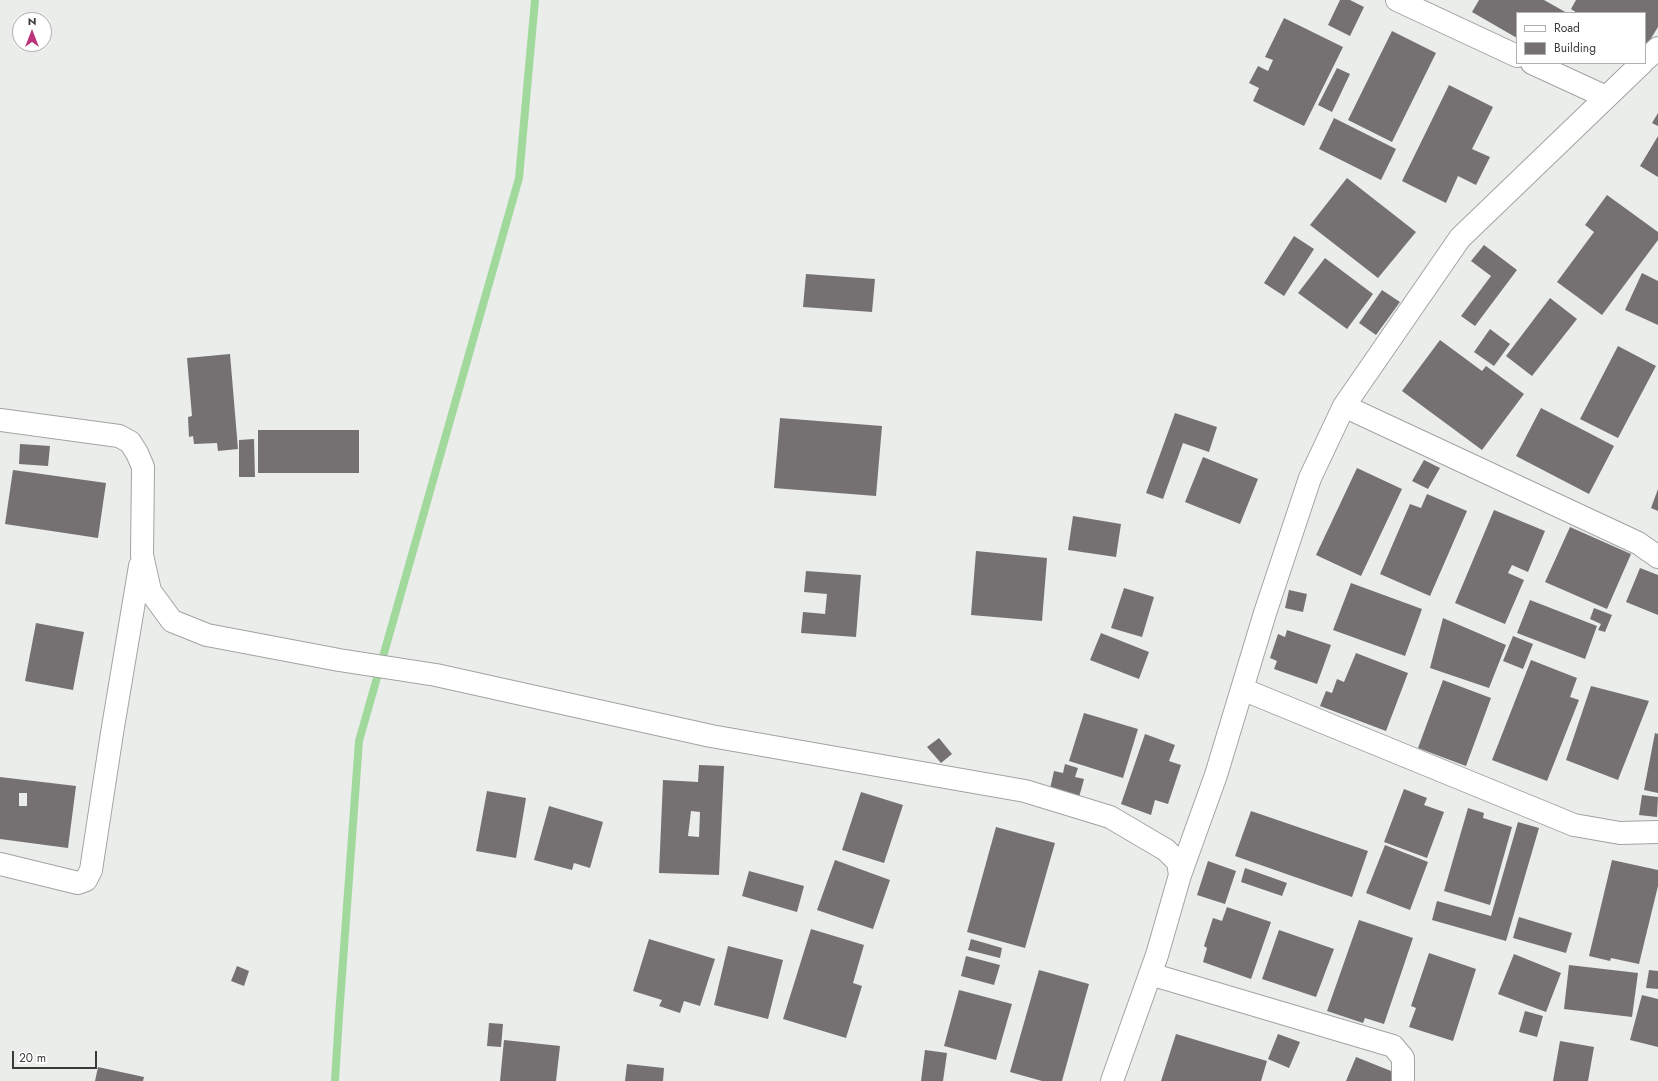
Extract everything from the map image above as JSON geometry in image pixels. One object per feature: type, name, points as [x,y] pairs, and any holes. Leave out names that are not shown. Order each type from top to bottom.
[{"type":"street","points":[[1397,0],[1516,56]]},
{"type":"street","points":[[1646,59],[1658,48]]},
{"type":"street","points":[[1534,64],[1606,97]]},
{"type":"street","points":[[1112,1081],[1150,974],[1180,876],[1216,775],[1265,613],[1310,478],[1344,406],[1460,238],[1641,64]]},
{"type":"street","points":[[1344,406],[1638,543],[1658,557]]},
{"type":"street","points":[[0,420],[119,436],[130,442],[143,467],[142,555],[91,870],[86,880],[78,883],[0,864]]},
{"type":"street","points":[[142,555],[150,591],[172,621],[207,635],[339,660],[436,675],[711,736],[1025,791],[1110,817],[1166,850],[1178,862],[1180,876]]},
{"type":"street","points":[[1242,689],[1574,825],[1620,833],[1658,832]]},
{"type":"street","points":[[1150,974],[1393,1046],[1403,1058],[1403,1081]]},
{"type":"building","points":[[1340,0],[1350,0],[1364,7],[1350,36],[1328,25]]},
{"type":"building","points":[[1479,0],[1544,0],[1565,12],[1516,12],[1516,37],[1472,12]]},
{"type":"building","points":[[1576,0],[1658,0],[1658,27],[1646,46],[1646,12],[1576,12],[1571,9]]},
{"type":"building","points":[[1284,18],[1343,47],[1304,126],[1253,101],[1259,88],[1249,83],[1258,66],[1268,71],[1273,60],[1265,57]]},
{"type":"building","points":[[1392,31],[1436,53],[1392,142],[1348,120]]},
{"type":"building","points":[[1337,68],[1350,74],[1332,112],[1318,105]]},
{"type":"building","points":[[1449,85],[1493,107],[1472,149],[1490,157],[1476,185],[1458,176],[1446,203],[1402,181]]},
{"type":"building","points":[[1658,113],[1658,126],[1652,123]]},
{"type":"building","points":[[1334,118],[1396,149],[1381,180],[1319,149]]},
{"type":"building","points":[[1658,136],[1658,177],[1640,166]]},
{"type":"building","points":[[1347,178],[1416,232],[1378,278],[1310,225]]},
{"type":"building","points":[[1607,195],[1658,232],[1658,240],[1602,315],[1557,282],[1594,232],[1585,225]]},
{"type":"building","points":[[1294,236],[1314,249],[1284,296],[1264,283]]},
{"type":"building","points":[[1484,245],[1517,270],[1475,326],[1461,316],[1491,276],[1471,261]]},
{"type":"building","points":[[1325,258],[1373,294],[1347,329],[1298,293]]},
{"type":"building","points":[[1642,273],[1658,281],[1658,325],[1625,310]]},
{"type":"building","points":[[806,274],[875,279],[872,312],[803,307]]},
{"type":"building","points":[[1382,290],[1400,302],[1376,335],[1359,323]]},
{"type":"building","points":[[1550,298],[1577,319],[1532,376],[1506,356]]},
{"type":"building","points":[[1490,329],[1510,344],[1494,366],[1474,352]]},
{"type":"building","points":[[1440,340],[1482,371],[1486,366],[1524,394],[1482,450],[1402,391]]},
{"type":"building","points":[[1618,346],[1656,366],[1618,438],[1580,419]]},
{"type":"building","points":[[230,354],[238,449],[218,451],[217,443],[194,444],[193,436],[189,437],[188,417],[192,416],[187,358]]},
{"type":"building","points":[[1541,408],[1614,446],[1589,494],[1516,456]]},
{"type":"building","points":[[1175,413],[1217,427],[1209,452],[1183,443],[1163,499],[1146,493]]},
{"type":"building","points":[[780,418],[882,426],[876,496],[774,488]]},
{"type":"building","points":[[258,430],[359,430],[359,473],[258,473]]},
{"type":"building","points":[[254,439],[255,477],[239,477],[239,440]]},
{"type":"building","points":[[20,444],[50,446],[48,466],[19,464]]},
{"type":"building","points":[[1203,457],[1258,479],[1240,524],[1185,502]]},
{"type":"building","points":[[1424,460],[1440,468],[1428,489],[1412,481]]},
{"type":"building","points":[[1357,468],[1402,489],[1361,576],[1316,555]]},
{"type":"building","points":[[13,470],[106,483],[98,538],[5,524]]},
{"type":"building","points":[[1658,489],[1658,511],[1651,508]]},
{"type":"building","points":[[1427,494],[1467,511],[1430,596],[1380,574],[1410,504],[1421,508]]},
{"type":"building","points":[[1494,510],[1545,531],[1528,572],[1512,565],[1508,573],[1524,580],[1505,624],[1455,603]]},
{"type":"building","points":[[1073,516],[1121,524],[1116,557],[1068,550]]},
{"type":"building","points":[[1570,527],[1631,554],[1607,609],[1545,582]]},
{"type":"building","points":[[976,551],[1047,558],[1042,621],[971,615]]},
{"type":"building","points":[[1640,568],[1658,575],[1658,615],[1626,602]]},
{"type":"building","points":[[806,571],[861,575],[856,637],[801,633],[803,612],[825,614],[827,594],[804,592]]},
{"type":"building","points":[[1351,583],[1422,609],[1405,656],[1333,630]]},
{"type":"building","points":[[1124,588],[1154,597],[1142,637],[1111,628]]},
{"type":"building","points":[[1289,590],[1307,594],[1303,612],[1285,608]]},
{"type":"building","points":[[1530,600],[1597,626],[1585,659],[1517,633]]},
{"type":"building","points":[[1594,608],[1612,615],[1605,632],[1598,630],[1601,624],[1590,619]]},
{"type":"building","points":[[1443,618],[1506,645],[1489,688],[1430,668]]},
{"type":"building","points":[[36,623],[84,632],[73,690],[25,681]]},
{"type":"building","points":[[1287,630],[1331,645],[1317,684],[1274,669],[1277,661],[1270,658],[1278,634],[1285,637]]},
{"type":"building","points":[[1101,633],[1149,652],[1139,679],[1090,660]]},
{"type":"building","points":[[1513,636],[1533,644],[1523,669],[1503,661]]},
{"type":"building","points":[[1356,653],[1408,673],[1386,731],[1320,706],[1326,691],[1332,693],[1337,679],[1344,682]]},
{"type":"building","points":[[1531,660],[1577,678],[1570,697],[1579,700],[1547,781],[1492,760]]},
{"type":"building","points":[[1443,680],[1491,698],[1466,766],[1418,748]]},
{"type":"building","points":[[1591,686],[1649,701],[1618,780],[1566,760]]},
{"type":"building","points":[[1084,713],[1138,729],[1123,778],[1069,761]]},
{"type":"building","points":[[1655,733],[1658,734],[1658,793],[1644,790]]},
{"type":"building","points":[[1145,734],[1175,745],[1169,761],[1181,765],[1168,804],[1155,800],[1151,815],[1121,804]]},
{"type":"building","points":[[939,738],[952,754],[941,763],[927,747]]},
{"type":"building","points":[[1065,764],[1078,768],[1075,777],[1084,779],[1078,801],[1049,793],[1054,771],[1063,773]]},
{"type":"building","points":[[699,765],[724,766],[719,875],[659,873],[663,780],[698,782]],"holes":[[[691,811],[700,812],[699,837],[688,836]]]},
{"type":"building","points":[[0,777],[76,786],[68,848],[0,839]],"holes":[[[19,793],[27,793],[27,806],[19,806]]]},
{"type":"building","points":[[1404,789],[1427,798],[1424,805],[1444,812],[1427,858],[1384,842]]},
{"type":"building","points":[[487,791],[526,798],[516,858],[476,851]]},
{"type":"building","points":[[861,792],[903,805],[884,863],[842,850]]},
{"type":"building","points":[[1642,795],[1658,797],[1657,817],[1639,815]]},
{"type":"building","points":[[549,806],[603,822],[590,868],[574,863],[572,870],[534,860]]},
{"type":"building","points":[[1468,808],[1484,813],[1483,818],[1512,827],[1490,905],[1444,891]]},
{"type":"building","points":[[1251,811],[1368,851],[1352,897],[1235,856]]},
{"type":"building","points":[[1518,822],[1539,828],[1506,941],[1432,920],[1437,901],[1491,916]]},
{"type":"building","points":[[996,827],[1055,843],[1025,948],[967,932]]},
{"type":"building","points":[[1385,845],[1428,862],[1410,910],[1366,893]]},
{"type":"building","points":[[835,860],[890,880],[873,929],[817,910]]},
{"type":"building","points":[[1612,860],[1658,870],[1658,886],[1639,964],[1611,958],[1610,961],[1589,956]]},
{"type":"building","points":[[1208,861],[1236,871],[1225,904],[1197,895]]},
{"type":"building","points":[[1245,868],[1287,883],[1282,896],[1241,882]]},
{"type":"building","points":[[749,871],[804,886],[797,912],[742,896]]},
{"type":"building","points":[[1227,907],[1271,922],[1251,979],[1203,962],[1207,948],[1204,946],[1213,918],[1222,921]]},
{"type":"building","points":[[1519,917],[1572,933],[1566,953],[1513,938]]},
{"type":"building","points":[[1359,920],[1413,938],[1384,1024],[1365,1018],[1363,1023],[1327,1011]]},
{"type":"building","points":[[811,929],[864,945],[853,983],[862,986],[846,1038],[783,1019]]},
{"type":"building","points":[[1279,930],[1334,949],[1316,997],[1262,979]]},
{"type":"building","points":[[649,939],[715,959],[700,1006],[684,1001],[680,1013],[659,1006],[662,1000],[633,991]]},
{"type":"building","points":[[971,939],[1002,948],[1000,958],[968,950]]},
{"type":"building","points":[[728,946],[783,960],[768,1019],[714,1005]]},
{"type":"building","points":[[1429,953],[1476,969],[1453,1041],[1409,1027],[1416,1008],[1411,1006]]},
{"type":"building","points":[[1514,954],[1561,973],[1546,1012],[1498,994]]},
{"type":"building","points":[[966,956],[1000,965],[994,985],[961,976]]},
{"type":"building","points":[[1569,965],[1638,973],[1632,1017],[1564,1009]]},
{"type":"building","points":[[237,966],[249,971],[244,986],[231,981]]},
{"type":"building","points":[[1039,970],[1089,984],[1062,1081],[1042,1081],[1010,1072]]},
{"type":"building","points":[[1649,970],[1658,971],[1658,989],[1646,988]]},
{"type":"building","points":[[959,990],[1012,1004],[996,1060],[944,1046]]},
{"type":"building","points":[[1642,995],[1658,999],[1658,1047],[1630,1040]]},
{"type":"building","points":[[1525,1011],[1543,1016],[1537,1037],[1519,1032]]},
{"type":"building","points":[[489,1023],[503,1024],[501,1047],[487,1046]]},
{"type":"building","points":[[1176,1034],[1267,1061],[1261,1081],[1161,1081]]},
{"type":"building","points":[[1278,1034],[1300,1042],[1289,1068],[1268,1059]]},
{"type":"building","points":[[504,1040],[560,1046],[556,1081],[500,1081]]},
{"type":"building","points":[[1560,1041],[1594,1047],[1588,1081],[1553,1081]]},
{"type":"building","points":[[925,1050],[947,1053],[943,1081],[921,1081]]},
{"type":"building","points":[[1356,1057],[1396,1073],[1392,1081],[1346,1081]]},
{"type":"building","points":[[627,1064],[664,1068],[663,1081],[625,1081]]},
{"type":"building","points":[[98,1067],[144,1077],[143,1081],[95,1081]]},
{"type":"waterway","points":[[335,1081],[359,741],[519,178],[535,0]]}]
